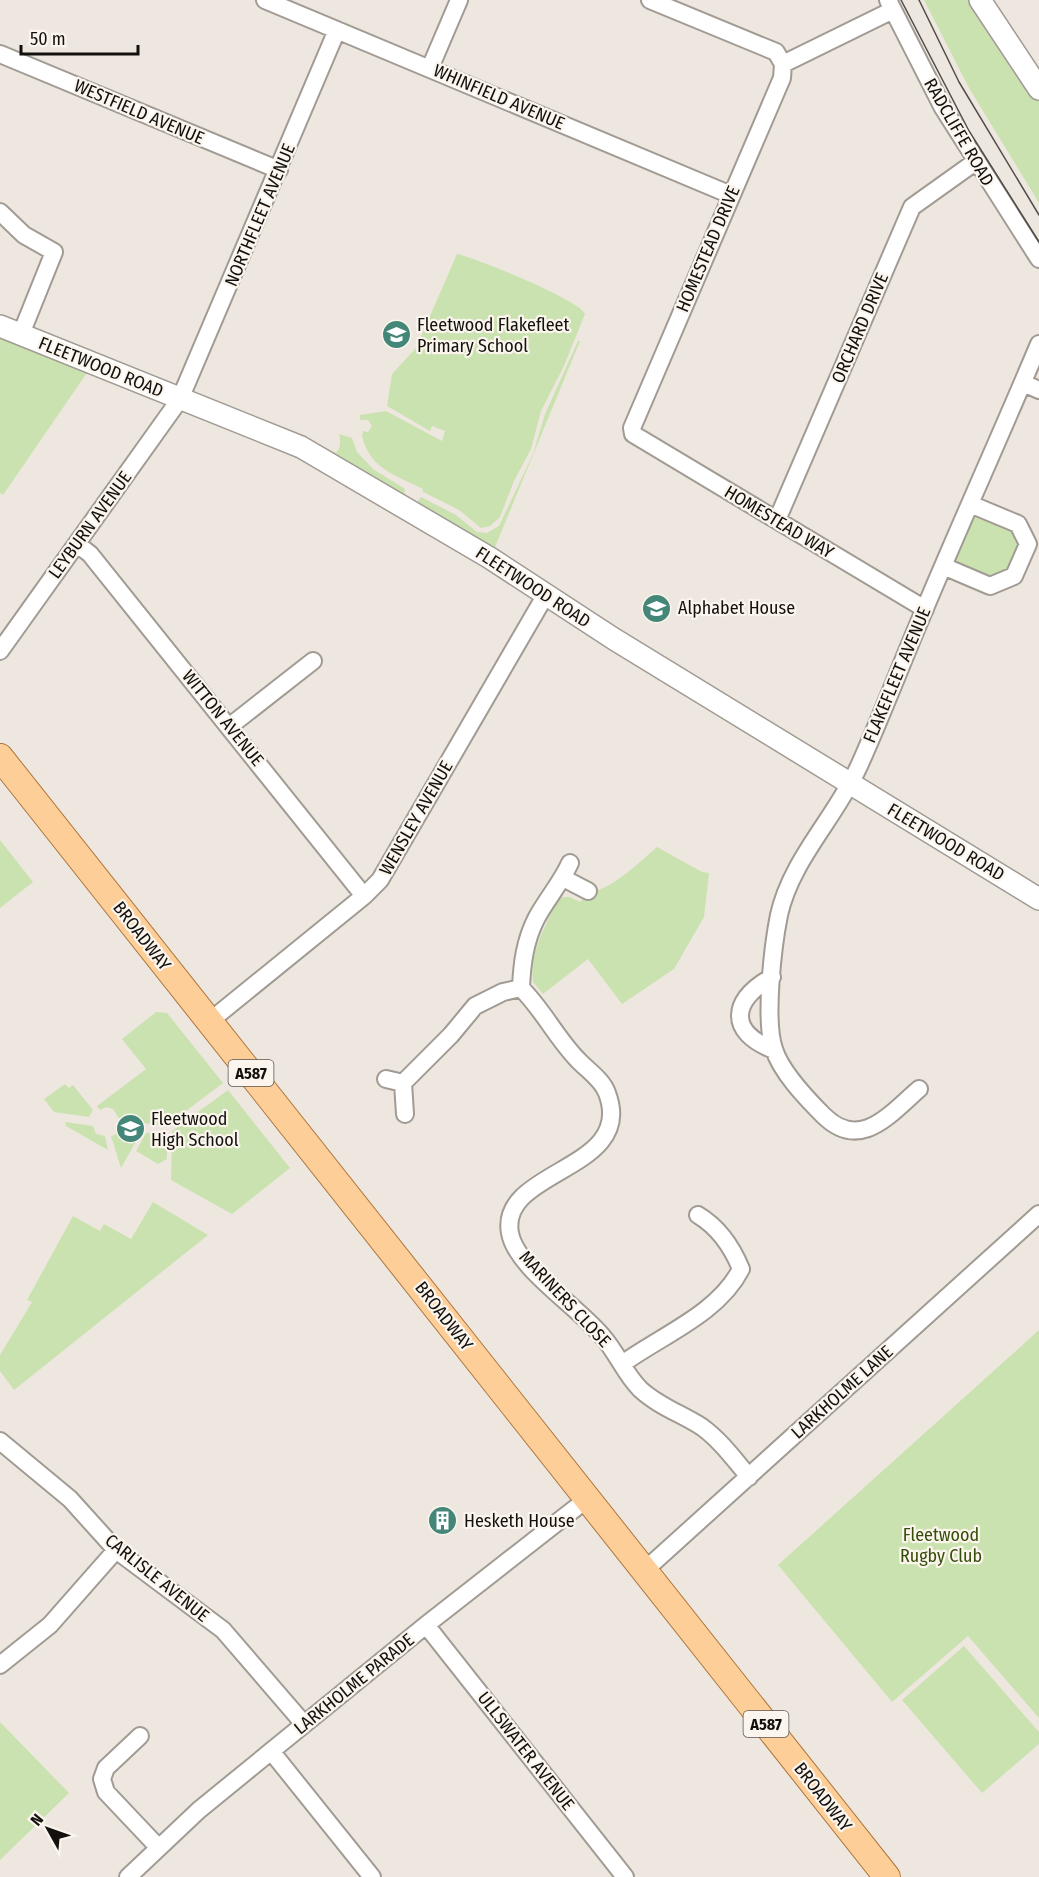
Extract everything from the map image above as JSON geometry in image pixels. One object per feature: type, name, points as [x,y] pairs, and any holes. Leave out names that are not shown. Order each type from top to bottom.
[{"type":"main road","name":"BROADWAY","points":[[0,756],[886,1877]]},
{"type":"street","name":"WHINFIELD AVENUE","points":[[265,0],[732,195]]},
{"type":"street","points":[[430,68],[459,0]]},
{"type":"street","points":[[650,0],[776,52],[783,64],[890,5]]},
{"type":"street","points":[[980,0],[1039,89]]},
{"type":"street","name":"RADCLIFFE ROAD","points":[[890,5],[938,99],[975,162],[1039,259]]},
{"type":"street","name":"NORTHFLEET AVENUE","points":[[180,399],[337,30]]},
{"type":"street","name":"WESTFIELD AVENUE","points":[[0,54],[279,170]]},
{"type":"street","name":"HOMESTEAD DRIVE","points":[[633,434],[632,428],[782,78],[783,64]]},
{"type":"street","name":"ORCHARD DRIVE","points":[[777,520],[912,207],[975,162]]},
{"type":"street","points":[[0,212],[24,235],[54,252],[21,334]]},
{"type":"street","name":"FLEETWOOD ROAD","points":[[0,326],[302,447],[490,558],[545,596],[849,784],[1039,898]]},
{"type":"street","name":"FLAKEFLEET AVENUE","points":[[774,1050],[771,1035],[772,977],[783,899],[792,879],[849,784],[1039,344]]},
{"type":"street","points":[[1023,383],[1039,390]]},
{"type":"street","name":"LEYBURN AVENUE","points":[[0,651],[180,399]]},
{"type":"street","name":"HOMESTEAD WAY","points":[[633,434],[925,609]]},
{"type":"street","points":[[943,566],[990,586],[1014,576],[1028,544],[1018,524],[970,504]]},
{"type":"street","name":"WITTON AVENUE","points":[[77,544],[90,554],[364,896]]},
{"type":"street","name":"WENSLEY AVENUE","points":[[210,1021],[364,896],[380,880],[545,596]]},
{"type":"street","points":[[230,726],[313,661]]},
{"type":"street","points":[[405,1114],[403,1083],[451,1035],[475,1006],[503,992],[521,988],[526,943],[536,919],[566,870],[588,891]]},
{"type":"street","points":[[772,977],[754,987],[744,1001],[740,1018],[742,1028],[754,1042],[774,1050],[781,1064],[833,1125],[852,1131],[868,1130],[919,1089]]},
{"type":"street","name":"MARINERS CLOSE","points":[[521,988],[542,1009],[577,1059],[599,1080],[607,1093],[610,1112],[607,1129],[596,1146],[576,1163],[537,1184],[519,1198],[510,1217],[510,1233],[519,1251],[538,1274],[588,1320],[640,1388],[658,1403],[702,1427],[721,1444],[749,1477]]},
{"type":"street","points":[[386,1079],[403,1083]]},
{"type":"street","name":"LARKHOLME LANE","points":[[645,1570],[1039,1214]]},
{"type":"street","name":"MARINERS CLOSE","points":[[622,1364],[716,1303],[733,1286],[741,1269],[735,1255],[711,1223],[698,1215]]},
{"type":"street","name":"CARLISLE AVENUE","points":[[0,1441],[70,1499],[116,1550],[223,1630],[304,1724]]},
{"type":"street","name":"LARKHOLME PARADE","points":[[128,1877],[158,1846],[271,1751],[426,1625],[588,1499]]},
{"type":"street","points":[[0,1665],[50,1625],[116,1550]]},
{"type":"street","name":"ULLSWATER AVENUE","points":[[426,1625],[625,1877]]},
{"type":"street","points":[[140,1736],[106,1768],[102,1779],[106,1792],[158,1846]]},
{"type":"street","points":[[271,1751],[372,1877]]},
{"type":"green space","points":[[924,0],[971,0],[1039,89],[1039,203],[969,88]]},
{"type":"green space","points":[[457,254],[505,271],[547,290],[566,299],[585,314],[563,368],[541,411],[531,449],[514,481],[500,517],[490,526],[481,528],[459,510],[423,492],[423,489],[385,470],[377,463],[370,456],[362,435],[363,431],[368,432],[372,426],[368,420],[360,420],[360,415],[386,411],[442,441],[445,431],[432,426],[430,431],[387,406],[392,374],[416,348]]},
{"type":"green space","points":[[0,326],[93,364],[3,495],[0,493]]},
{"type":"green space","points":[[578,341],[580,341],[493,552],[417,503],[421,497],[456,515],[477,532],[487,533],[499,526],[533,454],[545,414]]},
{"type":"green space","points":[[339,434],[352,438],[357,452],[373,469],[405,489],[404,498],[325,453],[328,449],[336,453],[340,444]]},
{"type":"green space","points":[[970,504],[1018,524],[1028,544],[1014,576],[990,586],[943,566]]},
{"type":"green space","points":[[0,840],[33,882],[0,908]]},
{"type":"green space","points":[[657,847],[702,872],[709,873],[704,917],[674,969],[622,1004],[588,959],[543,994],[533,982],[533,961],[556,903],[562,897],[570,897],[580,902],[590,893],[617,880]]},
{"type":"green space","points":[[156,1012],[167,1013],[223,1083],[170,1123],[159,1125],[120,1120],[113,1109],[106,1107],[100,1110],[97,1106],[146,1069],[122,1039]]},
{"type":"green space","points":[[65,1084],[69,1088],[73,1085],[93,1110],[89,1117],[54,1112],[44,1099]]},
{"type":"green space","points":[[228,1090],[290,1168],[232,1214],[171,1180],[172,1131]]},
{"type":"green space","points":[[65,1122],[93,1126],[96,1134],[105,1136],[108,1150],[66,1126]]},
{"type":"green space","points":[[119,1129],[135,1131],[139,1136],[121,1168],[111,1136],[115,1135]]},
{"type":"green space","points":[[146,1133],[158,1133],[167,1141],[167,1159],[158,1164],[136,1151]]},
{"type":"green space","points":[[153,1202],[208,1235],[14,1390],[0,1371],[0,1355],[32,1302],[27,1300],[73,1216],[100,1231],[104,1224],[131,1239]]},
{"type":"green space","name":"Fleetwood Rugby Club","points":[[1039,1330],[1039,1718],[968,1636],[892,1702],[778,1565]]},
{"type":"green space","points":[[964,1646],[1039,1732],[1039,1744],[982,1793],[902,1700]]},
{"type":"green space","points":[[0,1722],[69,1793],[0,1860]]},
{"type":"tram line","points":[[901,0],[969,131],[1039,242]]},
{"type":"tram line","points":[[919,0],[959,82],[1039,215]]},
{"type":"place","name":"Fleetwood Flakefleet Primary School","points":[[396,335]]},
{"type":"place","name":"Alphabet House","points":[[657,608]]},
{"type":"place","name":"Fleetwood High School","points":[[130,1129]]},
{"type":"place","name":"Hesketh House","points":[[443,1521]]}]
